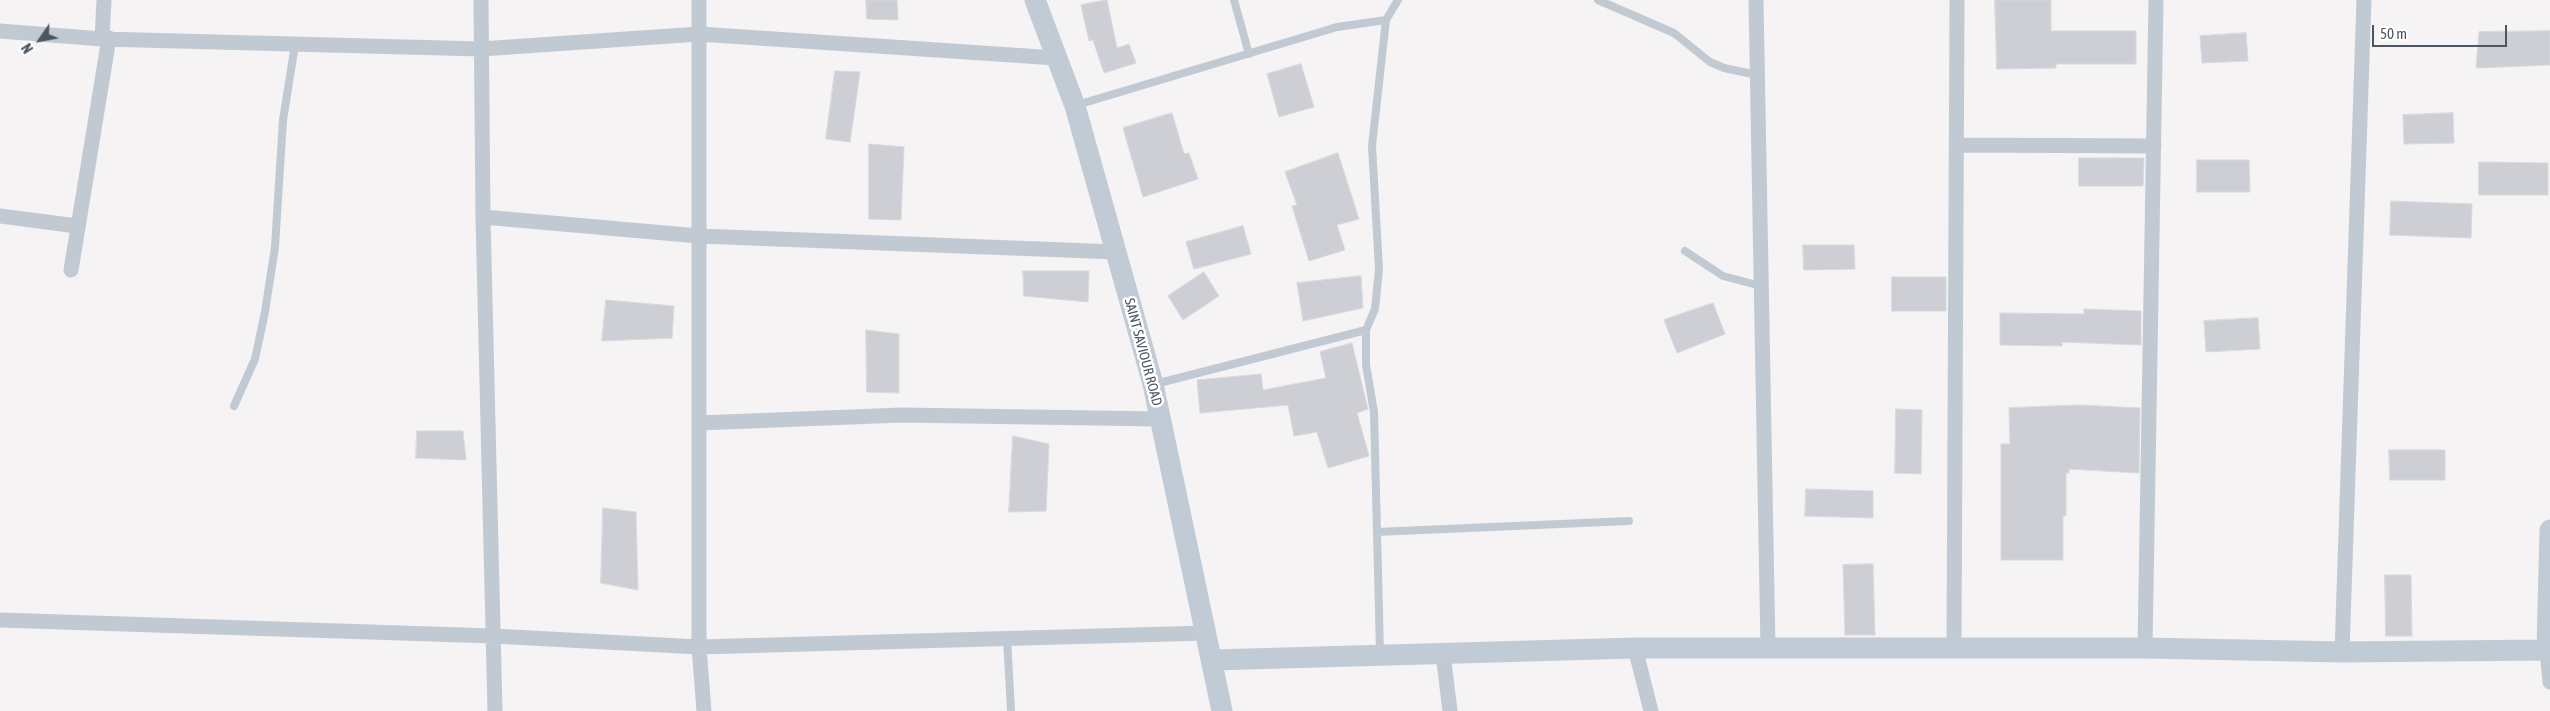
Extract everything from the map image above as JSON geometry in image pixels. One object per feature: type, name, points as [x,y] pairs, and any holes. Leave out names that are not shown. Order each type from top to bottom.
[{"type":"street","points":[[72,270],[105,39],[104,0]]},
{"type":"street","points":[[480,0],[483,217],[495,711]]},
{"type":"street","points":[[699,0],[699,647],[704,711]]},
{"type":"street","name":"SAINT SAVIOUR ROAD","points":[[1035,0],[1075,106],[1153,384],[1213,660],[1222,711]]},
{"type":"street","points":[[1756,0],[1768,649]]},
{"type":"street","points":[[1954,648],[1957,0]]},
{"type":"street","points":[[2145,648],[2156,0]]},
{"type":"street","points":[[2342,652],[2364,0]]},
{"type":"street","points":[[0,31],[105,39],[481,49],[699,34],[1056,58]]},
{"type":"street","points":[[1956,144],[2154,146]]},
{"type":"street","points":[[0,216],[77,226]]},
{"type":"street","points":[[483,217],[699,236],[1117,252]]},
{"type":"street","points":[[699,423],[902,415],[1160,418]]},
{"type":"street","points":[[2550,530],[2547,650],[2550,682]]},
{"type":"street","points":[[0,620],[493,636],[699,647],[1206,633]]},
{"type":"street","points":[[1213,660],[1635,648],[2145,648],[2342,652],[2547,650]]},
{"type":"street","points":[[1635,648],[1651,711]]},
{"type":"street","points":[[1443,654],[1450,711]]},
{"type":"lane","points":[[1234,0],[1249,54]]},
{"type":"lane","points":[[1380,655],[1374,412],[1366,365],[1366,330],[1375,308],[1378,269],[1372,146],[1386,20],[1398,0]]},
{"type":"lane","points":[[1598,0],[1674,33],[1710,62],[1724,68],[1757,75]]},
{"type":"lane","points":[[1075,106],[1337,27],[1386,20]]},
{"type":"lane","points":[[234,406],[255,358],[265,312],[275,247],[283,120],[295,45]]},
{"type":"lane","points":[[1685,251],[1723,276],[1761,286]]},
{"type":"lane","points":[[1153,384],[1366,330]]},
{"type":"lane","points":[[1377,532],[1629,521]]},
{"type":"lane","points":[[1007,638],[1011,711]]},
{"type":"building","points":[[866,0],[897,0],[898,20],[867,19]]},
{"type":"building","points":[[1107,0],[1117,48],[1129,44],[1136,63],[1104,73],[1093,40],[1089,41],[1081,5]]},
{"type":"building","points":[[1995,0],[2051,0],[2051,31],[2136,31],[2136,64],[2056,64],[2056,68],[1997,69]]},
{"type":"building","points":[[2550,31],[2550,65],[2476,68],[2479,32]]},
{"type":"building","points":[[2246,33],[2248,61],[2202,63],[2200,36]]},
{"type":"building","points":[[1301,64],[1314,107],[1279,117],[1267,74]]},
{"type":"building","points":[[835,71],[860,72],[850,142],[826,139]]},
{"type":"building","points":[[1172,113],[1184,154],[1189,153],[1198,179],[1143,197],[1123,128]]},
{"type":"building","points":[[2453,113],[2454,143],[2404,144],[2403,115]]},
{"type":"building","points":[[869,144],[904,147],[901,220],[869,219]]},
{"type":"building","points":[[1338,153],[1359,219],[1337,225],[1345,250],[1309,261],[1292,206],[1297,205],[1285,172]]},
{"type":"building","points":[[2079,158],[2144,158],[2143,186],[2079,186]]},
{"type":"building","points":[[2197,160],[2249,160],[2250,192],[2197,192]]},
{"type":"building","points":[[2479,162],[2548,163],[2548,195],[2479,195]]},
{"type":"building","points":[[2391,201],[2472,204],[2471,238],[2390,235]]},
{"type":"building","points":[[1243,226],[1251,254],[1194,269],[1186,242]]},
{"type":"building","points":[[1803,245],[1854,245],[1855,269],[1804,270]]},
{"type":"building","points":[[1023,271],[1089,271],[1088,302],[1024,296]]},
{"type":"building","points":[[1204,272],[1219,296],[1183,320],[1168,296]]},
{"type":"building","points":[[1361,276],[1363,308],[1303,321],[1297,283]]},
{"type":"building","points":[[1892,277],[1946,277],[1946,311],[1892,311]]},
{"type":"building","points":[[606,300],[674,306],[672,338],[602,341]]},
{"type":"building","points":[[1713,303],[1725,334],[1677,353],[1664,320]]},
{"type":"building","points":[[2084,309],[2141,311],[2141,345],[2062,342],[2062,346],[2000,345],[2000,313],[2084,314]]},
{"type":"building","points":[[2258,318],[2260,349],[2206,352],[2204,321]]},
{"type":"building","points":[[866,330],[899,334],[899,393],[867,392]]},
{"type":"building","points":[[1352,343],[1368,409],[1357,413],[1369,456],[1328,468],[1317,432],[1294,436],[1288,405],[1200,413],[1197,380],[1261,374],[1263,390],[1326,378],[1320,352]]},
{"type":"building","points":[[2079,405],[2140,408],[2139,473],[2069,469],[2069,473],[2066,473],[2066,516],[2063,516],[2063,560],[2001,560],[2001,444],[2010,444],[2009,408]]},
{"type":"building","points":[[1896,409],[1922,410],[1921,474],[1895,473]]},
{"type":"building","points":[[417,431],[463,431],[466,460],[416,458]]},
{"type":"building","points":[[1013,436],[1049,444],[1046,511],[1009,512]]},
{"type":"building","points":[[2389,450],[2445,450],[2445,480],[2390,480]]},
{"type":"building","points":[[1806,489],[1873,491],[1873,518],[1805,516]]},
{"type":"building","points":[[603,508],[636,512],[638,590],[601,583]]},
{"type":"building","points":[[1873,564],[1875,635],[1845,635],[1843,565]]},
{"type":"building","points":[[2385,575],[2411,575],[2412,636],[2386,636]]}]
